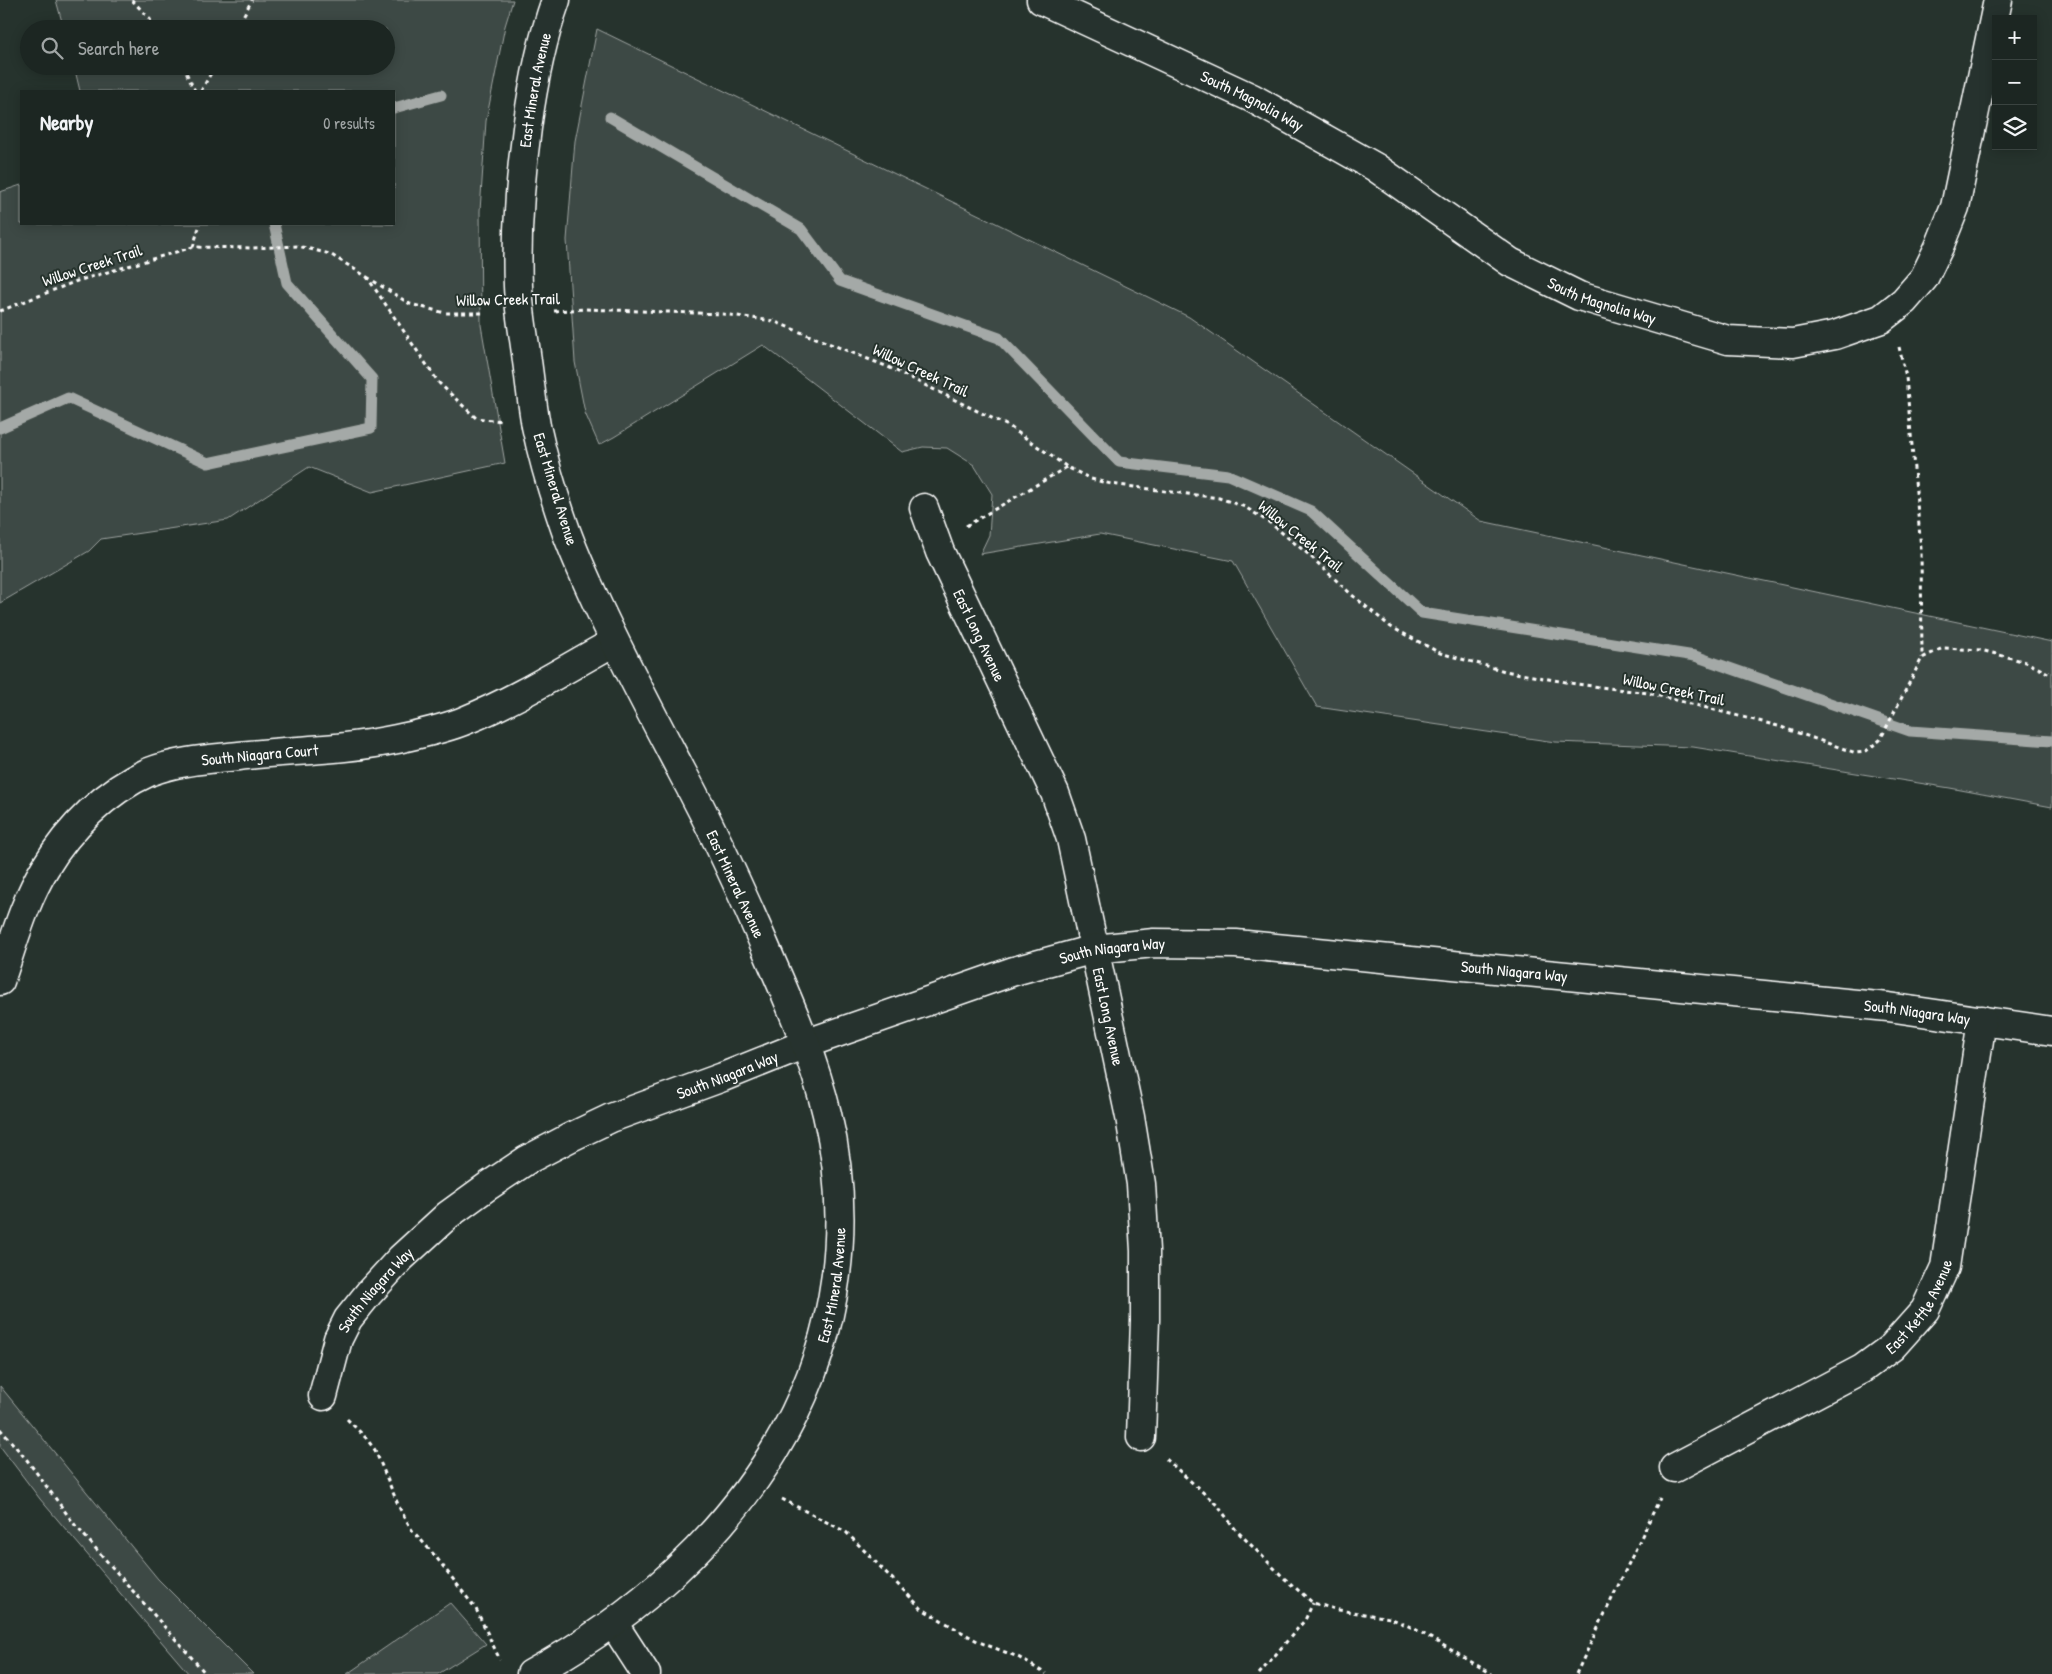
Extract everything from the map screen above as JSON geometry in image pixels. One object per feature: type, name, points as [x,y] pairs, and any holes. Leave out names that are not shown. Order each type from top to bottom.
[{"type":"street","name":"East Mineral Avenue","points":[[531,1674],[564,1656],[613,1623],[682,1567],[715,1530],[772,1456],[798,1409],[817,1361],[830,1315],[838,1267],[841,1216],[836,1165],[827,1114],[805,1044],[749,907],[684,774],[614,642],[565,529],[536,426],[520,312],[518,241],[521,175],[534,80],[548,22],[556,0]]},
{"type":"street","name":"South Magnolia Way","points":[[1041,0],[1252,98],[1375,167],[1510,262],[1579,296],[1728,340],[1794,343],[1835,334],[1881,319],[1904,301],[1924,278],[1940,247],[1955,207],[1998,0]]},
{"type":"street","name":"East Long Avenue","points":[[924,508],[937,543],[1055,793],[1071,839],[1130,1117],[1141,1184],[1145,1310],[1141,1437]]},
{"type":"street","name":"South Niagara Court","points":[[0,981],[26,910],[44,869],[65,838],[95,808],[122,787],[150,772],[178,764],[239,756],[351,748],[438,729],[464,721],[509,701],[614,642]]},
{"type":"street","name":"South Niagara Way","points":[[323,1396],[338,1339],[353,1313],[401,1258],[448,1215],[527,1160],[611,1118],[723,1077],[805,1044],[1014,971],[1094,949],[1154,943],[1236,944],[1888,1007],[2052,1031]]},
{"type":"street","name":"East Kettle Avenue","points":[[1674,1468],[1862,1369],[1892,1347],[1925,1310],[1945,1267],[1982,1020]]},
{"type":"street","points":[[613,1623],[646,1674]]},
{"type":"path","points":[[132,0],[151,20]]},
{"type":"path","points":[[241,20],[252,0]]},
{"type":"path","points":[[187,75],[195,90]]},
{"type":"path","points":[[202,90],[210,75]]},
{"type":"path","points":[[193,247],[200,225]]},
{"type":"path","name":"Willow Creek Trail","points":[[0,311],[77,281],[193,247],[253,248],[298,246],[330,254],[410,304],[445,313],[584,309],[723,314],[773,321],[888,367],[1010,427],[1067,467],[1091,479],[1112,484],[1219,498],[1245,507],[1270,523],[1308,554],[1352,595],[1391,627],[1440,653],[1505,671],[1576,684],[1648,693],[1778,726],[1856,753],[1865,752],[1880,740],[1922,658]]},
{"type":"path","name":"Willow Creek Trail","points":[[367,277],[439,383],[476,418],[536,426]]},
{"type":"path","points":[[1881,319],[1899,344],[1906,377],[1922,549],[1922,658],[1943,648],[1981,650],[2026,662],[2052,675]]},
{"type":"path","points":[[937,543],[1067,467]]},
{"type":"path","points":[[323,1396],[366,1438],[375,1450],[400,1510],[412,1530],[436,1557],[476,1609],[496,1649],[502,1666]]},
{"type":"path","points":[[0,1429],[27,1460],[74,1525],[206,1674]]},
{"type":"path","points":[[1141,1437],[1217,1505],[1236,1530],[1284,1578],[1313,1603],[1339,1610],[1390,1618],[1415,1629],[1492,1674]]},
{"type":"path","points":[[1576,1674],[1674,1468]]},
{"type":"path","points":[[753,1483],[793,1506],[846,1532],[922,1609],[979,1642],[1018,1657],[1046,1674]]},
{"type":"path","points":[[1259,1674],[1305,1620],[1313,1603]]},
{"type":"shaded area","points":[[56,0],[513,0],[505,26],[486,121],[480,211],[481,325],[505,463],[372,492],[309,467],[228,520],[101,539],[89,551],[0,603],[0,192],[20,185],[20,225],[395,225],[395,90],[80,90],[76,75],[395,75],[395,20],[62,20]]},
{"type":"shaded area","points":[[597,29],[1189,317],[1481,521],[2052,642],[2052,807],[1950,788],[1693,747],[1555,742],[1317,707],[1233,561],[1100,534],[980,554],[989,535],[992,494],[974,465],[947,448],[923,447],[902,452],[763,345],[599,445],[585,413],[575,362],[567,240],[575,141]]},
{"type":"shaded area","points":[[0,1386],[158,1579],[253,1674],[189,1674],[40,1499],[0,1446]]},
{"type":"shaded area","points":[[450,1603],[486,1644],[438,1674],[347,1674]]},
{"type":"waterway","points":[[395,108],[441,95]]},
{"type":"waterway","points":[[610,117],[801,229],[840,281],[999,338],[1119,462],[1228,475],[1311,511],[1422,613],[1695,656],[1910,731],[2052,741]]},
{"type":"waterway","points":[[0,428],[68,398],[208,463],[371,428],[372,379],[287,283],[274,225]]}]
